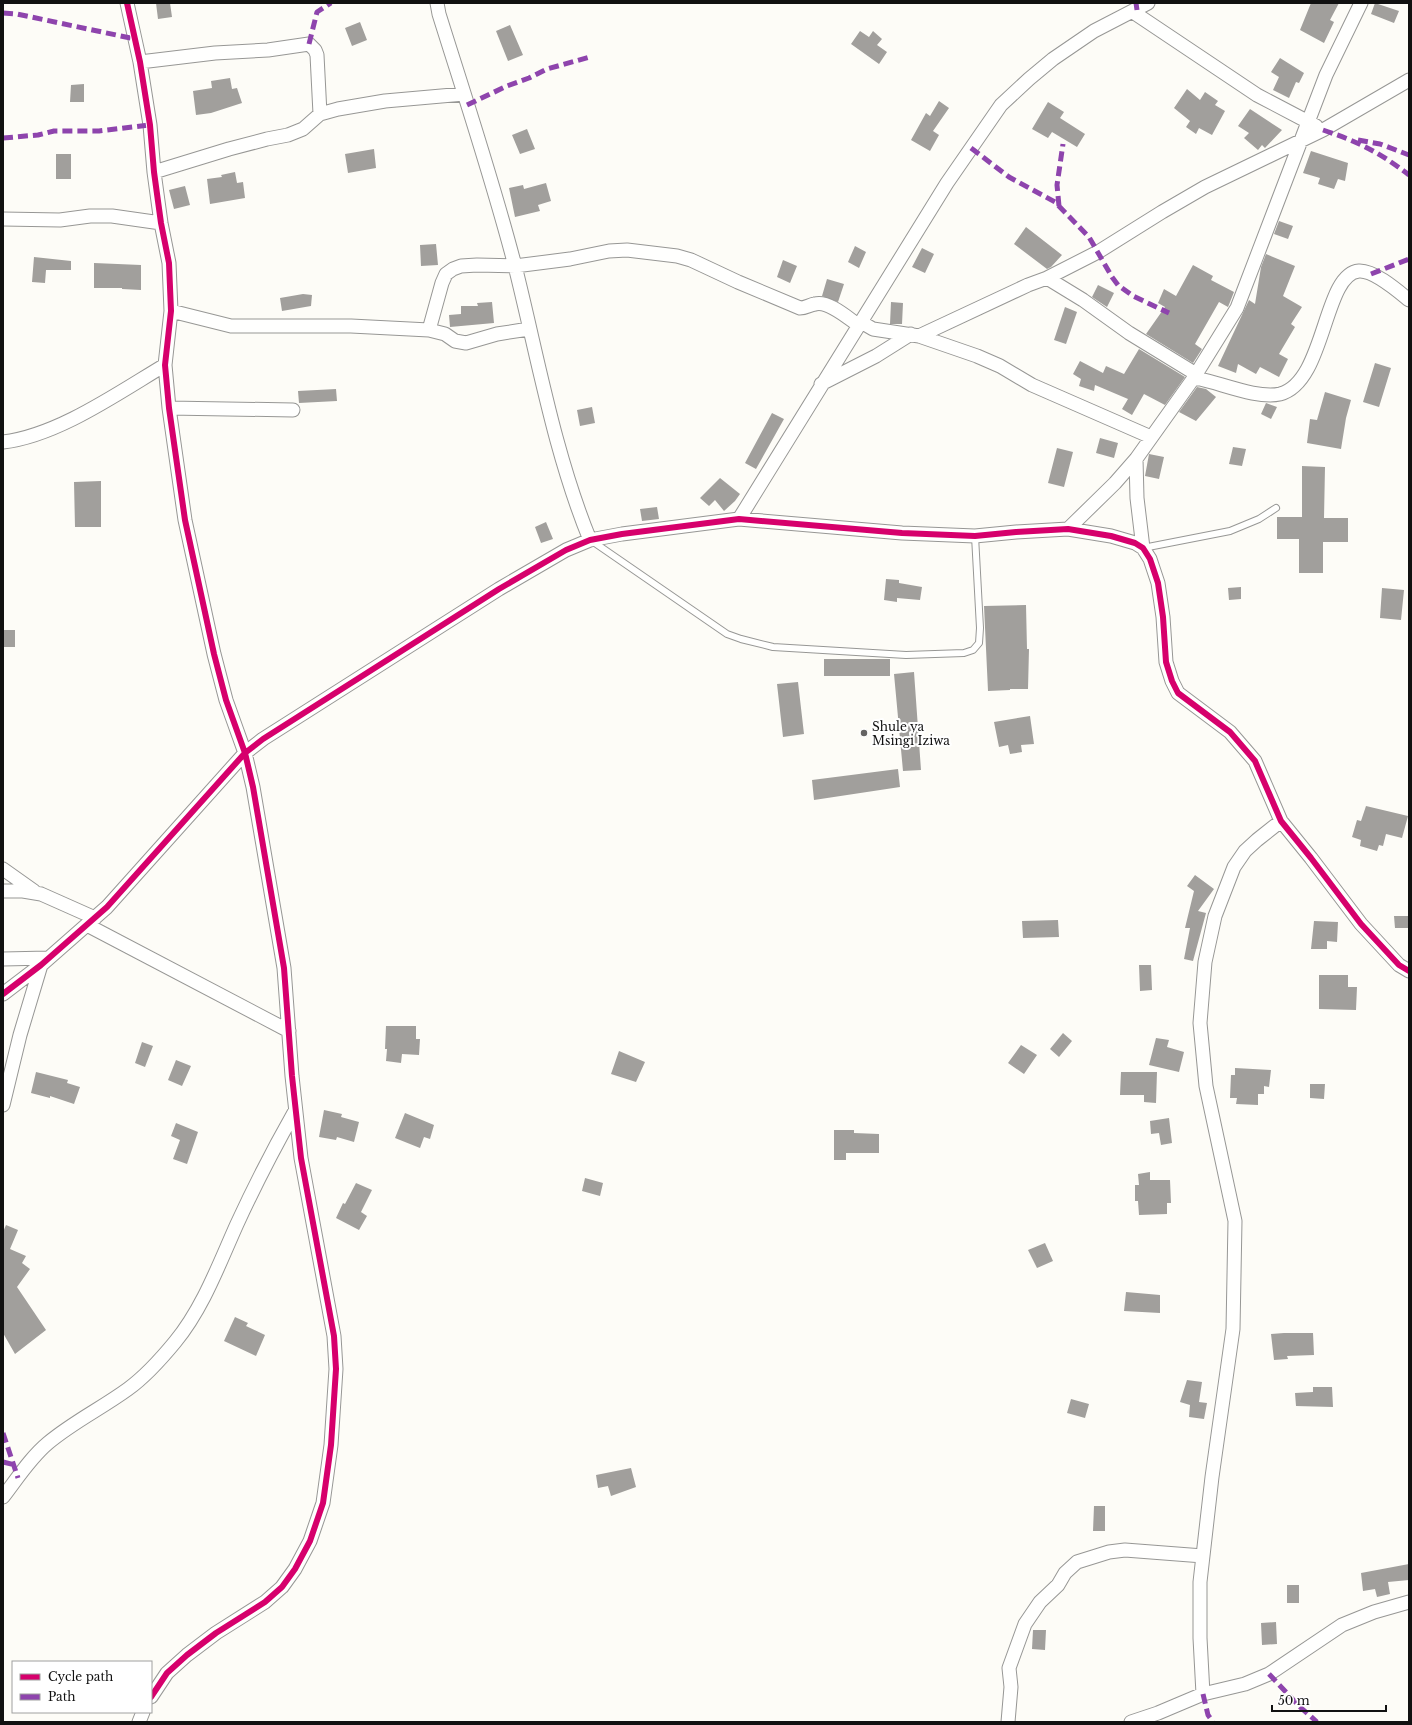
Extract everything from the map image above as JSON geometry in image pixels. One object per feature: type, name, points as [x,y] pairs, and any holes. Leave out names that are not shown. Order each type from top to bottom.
[{"type":"street","points":[[127,3],[140,62],[150,124],[154,172],[170,263],[172,288],[171,311],[165,365],[169,408],[185,520],[226,700],[244,753],[252,788],[284,968],[295,1111],[301,1158],[334,1336],[336,1369],[331,1445],[323,1503],[310,1541],[296,1569],[282,1587],[264,1602],[216,1633],[187,1655],[168,1673],[152,1696]]},
{"type":"street","points":[[437,3],[439,14],[501,214],[559,450],[571,491],[590,540]]},
{"type":"street","points":[[739,519],[821,384],[947,183],[1001,105],[1053,59],[1094,31],[1148,3]]},
{"type":"street","points":[[1068,529],[1116,483],[1136,459],[1195,376],[1237,308],[1326,75],[1361,3]]},
{"type":"street","points":[[1133,12],[1256,95],[1323,130]]},
{"type":"street","points":[[140,62],[215,53],[261,51],[309,44],[315,50],[318,60],[317,80],[320,114]]},
{"type":"street","points":[[821,384],[915,335],[1047,278],[1098,252],[1205,187],[1323,130],[1409,80]]},
{"type":"street","points":[[154,172],[267,138],[288,135],[303,129],[320,114],[361,104],[464,94]]},
{"type":"street","points":[[3,220],[60,220],[90,216],[112,216],[162,223]]},
{"type":"street","points":[[429,330],[442,283],[449,271],[462,266],[515,266],[570,259],[609,251],[627,250],[677,256],[691,260],[800,308],[806,308],[816,304],[832,307],[860,324],[873,329],[915,335],[977,356],[1000,366],[1032,385],[1151,437]]},
{"type":"street","points":[[1047,278],[1083,300],[1129,333],[1200,379],[1250,392],[1272,395],[1281,394],[1294,387],[1304,375],[1312,359],[1339,288],[1348,276],[1361,271],[1371,274],[1409,300]]},
{"type":"street","points":[[171,311],[231,326],[351,326],[429,330],[445,334],[455,341],[466,343],[497,334],[529,329]]},
{"type":"street","points":[[3,442],[31,437],[56,426],[85,412],[165,365]]},
{"type":"street","points":[[169,408],[293,410]]},
{"type":"street","points":[[1136,459],[1137,498],[1143,548]]},
{"type":"street","points":[[3,994],[45,962],[91,922],[129,883],[244,753],[263,739],[499,589],[566,550],[590,540],[622,534],[739,519],[902,533],[975,536],[1068,529],[1111,536],[1135,543],[1143,548],[1155,570],[1163,617],[1166,662],[1172,681],[1178,693],[1230,732],[1255,761],[1281,821],[1361,924],[1399,965],[1409,971]]},
{"type":"street","points":[[1203,1694],[1200,1638],[1200,1582],[1212,1477],[1233,1329],[1235,1221],[1206,1086],[1200,1023],[1205,962],[1215,916],[1234,866],[1245,851],[1256,840],[1281,821]]},
{"type":"street","points":[[3,869],[24,885],[289,1031]]},
{"type":"street","points":[[3,891],[23,891],[41,894]]},
{"type":"street","points":[[3,959],[45,962]]},
{"type":"street","points":[[3,1105],[20,1035],[45,962]]},
{"type":"street","points":[[3,1497],[36,1454],[88,1413],[141,1379],[176,1340],[193,1316],[262,1171],[295,1111]]},
{"type":"street","points":[[1008,1722],[1011,1687],[1009,1668],[1025,1624],[1040,1602],[1058,1584],[1065,1573],[1077,1562],[1110,1552],[1125,1550],[1203,1556]]},
{"type":"street","points":[[1131,1722],[1158,1713],[1203,1694],[1237,1687],[1258,1679],[1269,1674],[1342,1625],[1374,1612],[1409,1602]]},
{"type":"lane","points":[[1143,548],[1230,531],[1259,519],[1276,508]]},
{"type":"lane","points":[[590,540],[727,634],[773,647],[906,655],[964,653],[973,650],[979,643],[980,628],[975,536]]},
{"type":"building","points":[[156,3],[170,3],[172,17],[158,19]]},
{"type":"building","points":[[1311,3],[1339,3],[1330,20],[1334,22],[1324,43],[1300,30]]},
{"type":"building","points":[[1375,3],[1399,11],[1394,23],[1371,14]]},
{"type":"building","points":[[360,22],[367,40],[352,46],[345,28]]},
{"type":"building","points":[[510,25],[523,55],[508,61],[496,31]]},
{"type":"building","points":[[860,31],[869,37],[873,31],[882,39],[877,45],[887,52],[879,64],[851,44]]},
{"type":"building","points":[[1280,58],[1304,73],[1299,83],[1296,82],[1289,98],[1273,90],[1279,77],[1271,72]]},
{"type":"building","points":[[230,78],[232,89],[237,88],[242,103],[211,113],[196,115],[193,91],[212,88],[211,81]]},
{"type":"building","points":[[84,84],[84,102],[70,102],[71,85]]},
{"type":"building","points":[[1187,89],[1200,100],[1205,92],[1218,101],[1215,105],[1225,111],[1212,135],[1199,128],[1196,134],[1186,127],[1190,121],[1174,108]]},
{"type":"building","points":[[939,101],[949,108],[933,131],[939,135],[930,151],[911,140],[926,113],[930,116]]},
{"type":"building","points":[[1048,102],[1064,112],[1060,118],[1085,134],[1077,147],[1052,132],[1048,138],[1032,129]]},
{"type":"building","points":[[1250,109],[1282,130],[1265,148],[1262,145],[1258,150],[1244,138],[1249,133],[1238,126]]},
{"type":"building","points":[[527,129],[535,149],[520,154],[512,135]]},
{"type":"building","points":[[374,149],[376,168],[348,173],[345,154]]},
{"type":"building","points":[[1311,151],[1348,163],[1345,181],[1338,179],[1334,189],[1318,184],[1320,178],[1303,173]]},
{"type":"building","points":[[56,154],[71,154],[71,179],[56,179]]},
{"type":"building","points":[[235,172],[237,183],[243,182],[245,198],[210,204],[207,179],[222,177],[221,175]]},
{"type":"building","points":[[546,183],[551,201],[538,205],[540,211],[515,217],[509,188],[523,185],[524,189]]},
{"type":"building","points":[[185,186],[190,205],[174,209],[169,190]]},
{"type":"building","points":[[1279,221],[1293,226],[1288,239],[1274,234]]},
{"type":"building","points":[[1026,227],[1062,255],[1051,267],[1047,269],[1014,244]]},
{"type":"building","points":[[436,244],[438,265],[421,266],[420,245]]},
{"type":"building","points":[[855,246],[866,252],[859,268],[848,262]]},
{"type":"building","points":[[922,248],[934,254],[925,273],[912,267]]},
{"type":"building","points":[[1266,254],[1295,266],[1283,296],[1302,307],[1291,324],[1295,327],[1279,354],[1288,359],[1279,377],[1260,367],[1256,374],[1238,364],[1236,373],[1218,366],[1249,300],[1255,304],[1261,267]]},
{"type":"building","points":[[34,257],[71,261],[71,270],[46,270],[45,283],[32,282]]},
{"type":"building","points":[[783,260],[797,266],[790,283],[777,277]]},
{"type":"building","points":[[94,263],[141,265],[141,290],[94,288]]},
{"type":"building","points":[[1193,265],[1213,276],[1211,280],[1234,292],[1228,307],[1219,302],[1195,344],[1202,349],[1193,363],[1146,334],[1165,307],[1158,303],[1164,289],[1176,296]]},
{"type":"building","points":[[827,279],[844,284],[838,302],[822,296]]},
{"type":"building","points":[[1098,285],[1114,293],[1107,307],[1092,297]]},
{"type":"building","points":[[303,294],[312,295],[311,306],[282,311],[280,298]]},
{"type":"building","points":[[492,302],[494,323],[450,327],[449,315],[461,314],[461,306],[478,306],[477,303]]},
{"type":"building","points":[[891,302],[903,303],[902,324],[890,324]]},
{"type":"building","points":[[1065,307],[1077,312],[1066,344],[1054,340]]},
{"type":"building","points":[[1139,349],[1185,377],[1165,405],[1144,394],[1132,415],[1122,409],[1128,399],[1095,385],[1094,391],[1079,386],[1081,379],[1073,374],[1080,361],[1103,373],[1106,366],[1124,374]]},
{"type":"building","points":[[1375,363],[1391,368],[1379,407],[1363,402]]},
{"type":"building","points":[[1197,387],[1206,389],[1216,397],[1196,421],[1179,412]]},
{"type":"building","points":[[336,389],[337,401],[299,403],[298,391]]},
{"type":"building","points":[[1325,392],[1351,400],[1346,418],[1341,449],[1307,443],[1310,419],[1317,420]]},
{"type":"building","points":[[1266,403],[1277,407],[1271,419],[1261,414]]},
{"type":"building","points":[[592,407],[595,423],[580,426],[577,410]]},
{"type":"building","points":[[772,413],[784,419],[756,469],[745,463]]},
{"type":"building","points":[[1100,438],[1118,443],[1114,458],[1096,453]]},
{"type":"building","points":[[1233,447],[1246,449],[1242,466],[1229,464]]},
{"type":"building","points":[[1057,448],[1073,452],[1064,487],[1048,483]]},
{"type":"building","points":[[1149,454],[1164,457],[1159,479],[1145,476]]},
{"type":"building","points":[[1302,466],[1325,467],[1324,518],[1348,518],[1348,542],[1323,542],[1323,573],[1299,573],[1299,539],[1277,539],[1277,517],[1302,517]]},
{"type":"building","points":[[720,478],[740,494],[724,511],[715,500],[709,506],[700,498]]},
{"type":"building","points":[[101,481],[101,527],[75,527],[74,482]]},
{"type":"building","points":[[657,507],[659,519],[642,521],[640,509]]},
{"type":"building","points":[[546,522],[553,539],[541,543],[535,527]]},
{"type":"building","points":[[886,579],[899,580],[899,583],[922,587],[920,600],[897,598],[897,602],[884,600]]},
{"type":"building","points":[[1241,587],[1241,599],[1229,600],[1228,588]]},
{"type":"building","points":[[1382,588],[1404,590],[1401,620],[1380,618]]},
{"type":"building","points":[[1026,605],[1027,649],[1029,649],[1028,689],[988,691],[984,606]]},
{"type":"building","points":[[3,630],[15,630],[15,647],[3,647]]},
{"type":"building","points":[[824,659],[890,659],[890,676],[824,676]]},
{"type":"building","points":[[914,672],[921,770],[903,771],[894,674]]},
{"type":"building","points":[[798,682],[804,734],[783,737],[777,684]]},
{"type":"building","points":[[1030,716],[1034,744],[1021,745],[1022,752],[1010,754],[1008,745],[999,747],[994,722]]},
{"type":"building","points":[[898,769],[900,787],[814,800],[812,780]]},
{"type":"building","points":[[1366,806],[1408,816],[1402,838],[1386,834],[1383,846],[1379,845],[1377,851],[1360,846],[1361,840],[1352,837],[1357,820],[1361,821]]},
{"type":"building","points":[[1195,875],[1214,889],[1198,911],[1206,913],[1193,961],[1184,959],[1190,928],[1185,928],[1194,891],[1187,886]]},
{"type":"building","points":[[1394,916],[1409,916],[1409,928],[1395,928]]},
{"type":"building","points":[[1058,920],[1059,937],[1023,938],[1022,921]]},
{"type":"building","points":[[1314,921],[1338,922],[1337,942],[1327,941],[1327,949],[1311,949]]},
{"type":"building","points":[[1139,965],[1151,965],[1152,990],[1140,991]]},
{"type":"building","points":[[1319,975],[1348,975],[1348,987],[1357,987],[1356,1010],[1319,1009]]},
{"type":"building","points":[[386,1026],[416,1026],[416,1039],[420,1039],[419,1055],[402,1054],[401,1063],[386,1061]]},
{"type":"building","points":[[1063,1033],[1072,1041],[1059,1057],[1050,1049]]},
{"type":"building","points":[[1156,1038],[1169,1040],[1167,1047],[1184,1052],[1179,1072],[1149,1065]]},
{"type":"building","points":[[142,1042],[153,1046],[145,1067],[135,1063]]},
{"type":"building","points":[[1021,1045],[1037,1055],[1024,1074],[1008,1063]]},
{"type":"building","points":[[619,1051],[645,1062],[636,1082],[611,1074]]},
{"type":"building","points":[[176,1060],[191,1066],[182,1086],[168,1080]]},
{"type":"building","points":[[1235,1068],[1271,1070],[1269,1087],[1264,1086],[1264,1094],[1258,1094],[1258,1105],[1236,1104],[1237,1098],[1230,1098],[1231,1075],[1235,1075]]},
{"type":"building","points":[[36,1072],[68,1080],[67,1083],[80,1087],[74,1104],[50,1096],[50,1098],[31,1093]]},
{"type":"building","points":[[1121,1072],[1157,1072],[1156,1103],[1144,1102],[1144,1095],[1120,1095]]},
{"type":"building","points":[[1310,1084],[1325,1084],[1324,1099],[1310,1098]]},
{"type":"building","points":[[324,1110],[342,1114],[341,1117],[359,1122],[354,1142],[337,1137],[336,1140],[319,1137]]},
{"type":"building","points":[[405,1113],[434,1125],[430,1139],[424,1137],[420,1148],[395,1138]]},
{"type":"building","points":[[1169,1118],[1172,1143],[1161,1145],[1159,1133],[1151,1134],[1150,1121]]},
{"type":"building","points":[[176,1123],[198,1132],[187,1164],[173,1159],[180,1140],[171,1136]]},
{"type":"building","points":[[834,1130],[854,1130],[854,1133],[879,1134],[879,1153],[846,1153],[846,1160],[834,1160]]},
{"type":"building","points":[[1150,1172],[1150,1180],[1170,1180],[1171,1203],[1167,1203],[1167,1214],[1139,1215],[1138,1201],[1135,1201],[1135,1185],[1139,1185],[1138,1174]]},
{"type":"building","points":[[585,1178],[603,1183],[600,1196],[582,1191]]},
{"type":"building","points":[[356,1183],[372,1190],[361,1212],[367,1216],[359,1230],[336,1218],[343,1203],[345,1204]]},
{"type":"building","points":[[6,1225],[18,1230],[10,1249],[26,1256],[22,1263],[30,1269],[17,1287],[46,1330],[15,1354],[3,1333],[3,1232]]},
{"type":"building","points":[[1045,1243],[1053,1261],[1037,1268],[1028,1250]]},
{"type":"building","points":[[1126,1292],[1160,1295],[1160,1313],[1124,1311]]},
{"type":"building","points":[[235,1317],[248,1323],[246,1326],[265,1335],[256,1356],[224,1341]]},
{"type":"building","points":[[1313,1333],[1314,1355],[1287,1356],[1288,1359],[1274,1360],[1271,1334]]},
{"type":"building","points":[[1187,1380],[1202,1382],[1199,1402],[1207,1403],[1204,1419],[1189,1417],[1190,1405],[1180,1402]]},
{"type":"building","points":[[1313,1387],[1332,1387],[1333,1407],[1296,1406],[1295,1393],[1313,1392]]},
{"type":"building","points":[[1071,1399],[1089,1404],[1085,1418],[1067,1413]]},
{"type":"building","points":[[631,1468],[636,1487],[611,1496],[608,1486],[598,1488],[596,1475]]},
{"type":"building","points":[[1094,1506],[1105,1506],[1105,1531],[1093,1531]]},
{"type":"building","points":[[1409,1564],[1409,1580],[1388,1582],[1390,1594],[1377,1597],[1375,1589],[1363,1591],[1361,1573]]},
{"type":"building","points":[[1287,1585],[1299,1585],[1299,1603],[1287,1603]]},
{"type":"building","points":[[1276,1622],[1277,1644],[1262,1645],[1261,1623]]},
{"type":"building","points":[[1033,1630],[1046,1630],[1045,1650],[1032,1649]]},
{"type":"marked path","points":[[309,44],[317,12],[331,3]]},
{"type":"marked path","points":[[1136,3],[1137,10]]},
{"type":"marked path","points":[[3,13],[17,14],[135,39]]},
{"type":"marked path","points":[[467,105],[547,69],[590,57]]},
{"type":"marked path","points":[[3,138],[38,135],[54,131],[99,131],[150,125]]},
{"type":"marked path","points":[[1323,130],[1368,148],[1409,175]]},
{"type":"marked path","points":[[1358,140],[1380,144],[1409,155]]},
{"type":"marked path","points":[[1059,206],[1057,185],[1063,144]]},
{"type":"marked path","points":[[971,148],[1009,177],[1055,202],[1089,237],[1118,285],[1133,296],[1169,313]]},
{"type":"marked path","points":[[1371,274],[1409,259]]},
{"type":"marked path","points":[[3,1433],[18,1478]]},
{"type":"marked path","points":[[3,1462],[15,1465]]},
{"type":"marked path","points":[[1269,1674],[1300,1707],[1317,1722]]},
{"type":"marked path","points":[[1203,1694],[1208,1715],[1213,1722]]},
{"type":"cycle path","points":[[127,3],[140,62],[150,125],[154,172],[161,223],[169,263],[171,311],[165,365],[169,408],[185,520],[214,654],[226,700],[245,753],[253,787],[284,968],[292,1076],[301,1158],[334,1336],[336,1369],[331,1445],[323,1503],[310,1541],[295,1569],[282,1587],[265,1602],[216,1633],[187,1655],[167,1673],[152,1696]]},
{"type":"cycle path","points":[[3,994],[41,965],[107,907],[245,753],[263,739],[499,589],[566,550],[590,540],[622,534],[739,519],[902,533],[975,536],[1068,529],[1111,536],[1135,543],[1143,548],[1150,559],[1158,583],[1163,617],[1166,662],[1172,681],[1178,693],[1230,732],[1255,761],[1281,821],[1361,924],[1399,965],[1409,971]]},
{"type":"place","name":"Shule ya Msingi Iziwa","points":[[864,733]]}]
